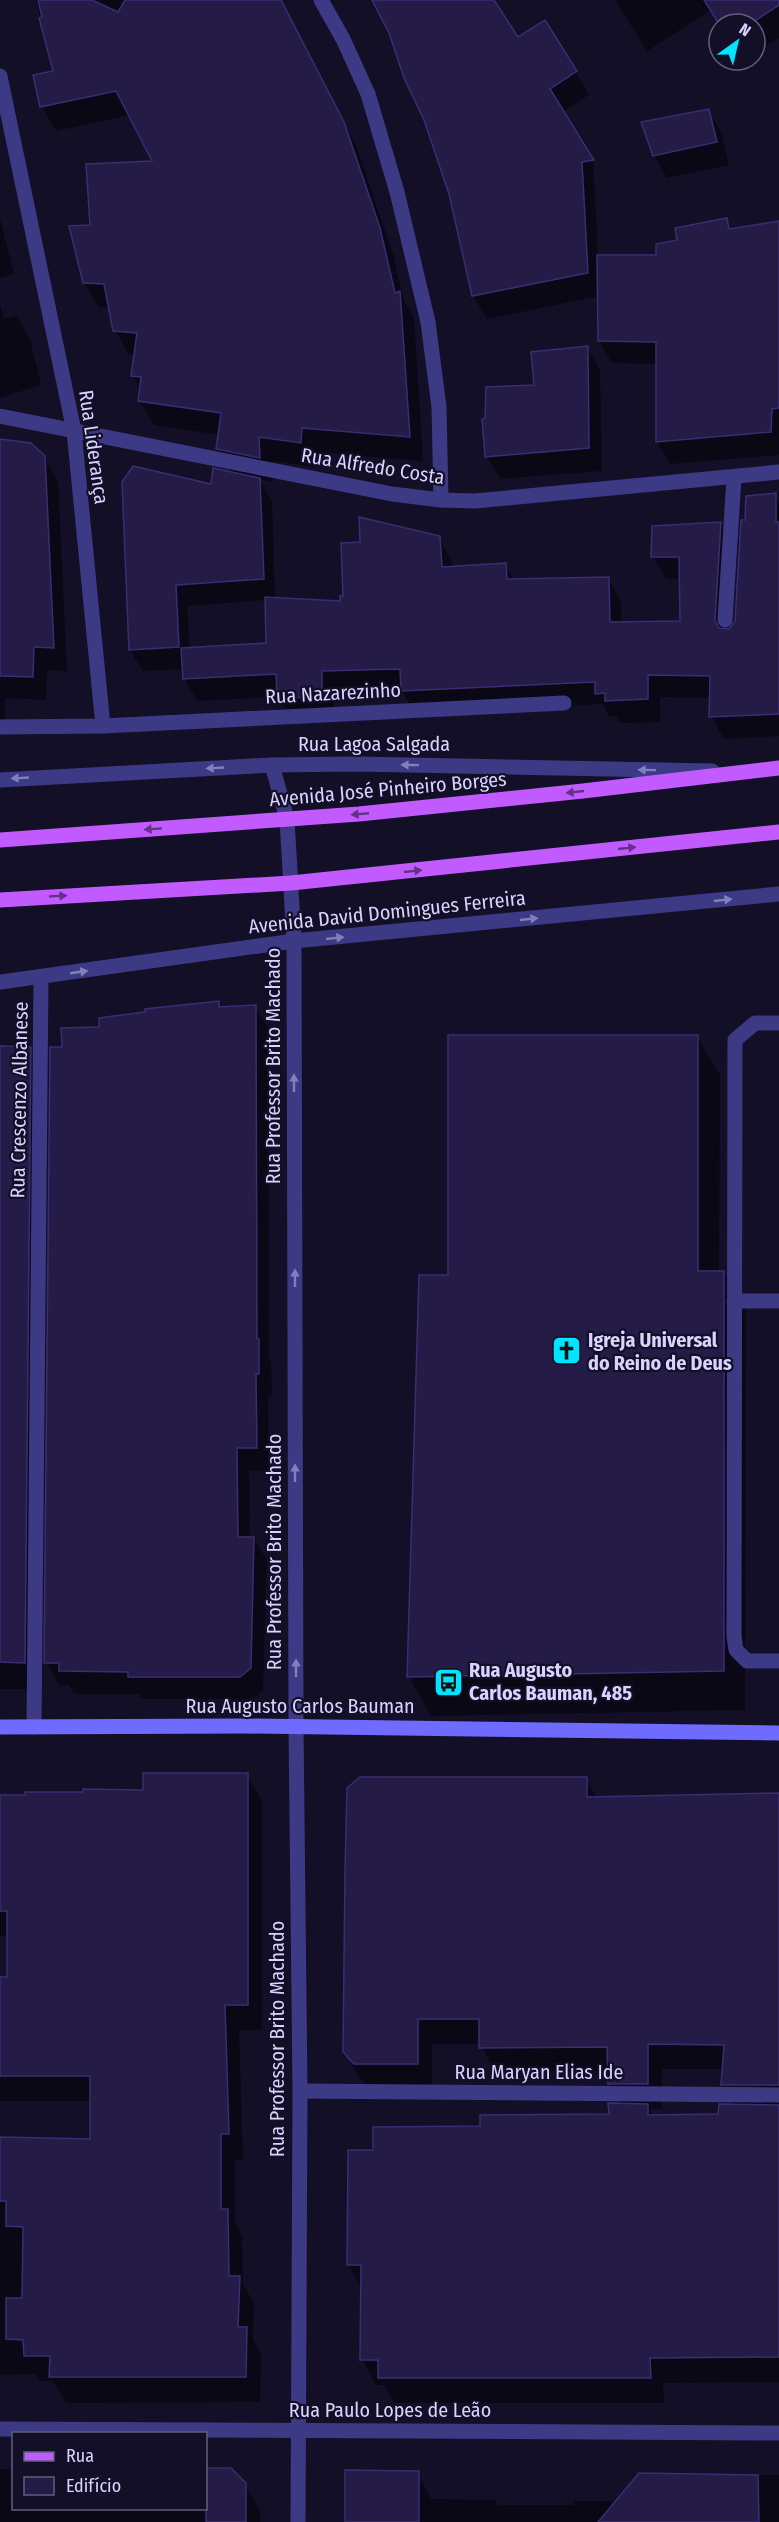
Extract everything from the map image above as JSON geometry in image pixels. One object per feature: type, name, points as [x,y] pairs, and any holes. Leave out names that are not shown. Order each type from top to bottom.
[{"type":"main road","name":"Avenida José Pinheiro Borges","points":[[0,840],[359,814],[524,798],[779,768]]},
{"type":"main road","points":[[0,900],[291,883],[779,832]]},
{"type":"main road","name":"Rua Augusto Carlos Bauman","points":[[0,1727],[296,1726],[779,1733]]},
{"type":"street","points":[[321,0],[343,39],[368,94],[398,192],[428,321],[439,407],[441,500]]},
{"type":"street","name":"Rua Liderança","points":[[0,76],[74,431],[103,726]]},
{"type":"street","name":"Rua Alfredo Costa","points":[[0,416],[392,494],[441,500],[475,501],[552,495],[779,472]]},
{"type":"street","points":[[725,620],[734,478]]},
{"type":"street","name":"Rua Nazarezinho","points":[[103,726],[564,703]]},
{"type":"street","points":[[0,727],[103,726]]},
{"type":"street","name":"Rua Lagoa Salgada","points":[[0,780],[272,765],[357,764],[748,772]]},
{"type":"street","name":"Rua Professor Brito Machado","points":[[272,765],[287,819],[294,942],[296,1726],[300,2091],[298,2522]]},
{"type":"street","name":"Avenida David Domingues Ferreira","points":[[0,982],[294,942],[779,894]]},
{"type":"street","name":"Rua Crescenzo Albanese","points":[[34,1727],[41,977]]},
{"type":"street","points":[[779,1023],[755,1023],[735,1040],[734,1636],[736,1650],[747,1661],[779,1661]]},
{"type":"street","points":[[735,1301],[779,1300]]},
{"type":"street","name":"Rua Maryan Elias Ide","points":[[300,2091],[779,2095]]},
{"type":"street","name":"Rua Paulo Lopes de Leão","points":[[0,2429],[779,2433]]},
{"type":"building","points":[[38,0],[92,0],[118,12],[125,0],[281,0],[344,122],[380,228],[395,293],[400,291],[410,437],[302,428],[301,443],[259,437],[260,458],[216,449],[221,413],[138,401],[141,377],[131,376],[137,333],[113,331],[104,284],[83,283],[69,226],[90,225],[86,164],[152,161],[116,91],[40,107],[33,75],[53,71],[39,18],[42,17]]},
{"type":"building","points":[[372,0],[494,0],[518,37],[545,20],[577,71],[550,89],[594,160],[582,162],[588,273],[472,296],[449,194],[424,120],[404,78],[389,33]]},
{"type":"building","points":[[704,0],[779,0],[779,5],[767,13],[712,12]]},
{"type":"building","points":[[709,109],[717,142],[653,156],[641,122]]},
{"type":"building","points":[[727,218],[729,229],[779,221],[779,408],[772,409],[771,432],[656,442],[656,342],[598,341],[597,255],[656,255],[656,244],[677,240],[675,228]]},
{"type":"building","points":[[588,346],[589,448],[485,457],[482,419],[485,418],[486,387],[534,385],[531,352]]},
{"type":"building","points":[[0,439],[31,443],[45,456],[54,648],[34,647],[33,677],[0,676]]},
{"type":"building","points":[[133,466],[211,484],[213,468],[260,478],[264,579],[176,585],[179,647],[129,650],[122,482]]},
{"type":"building","points":[[776,493],[776,522],[779,522],[779,714],[709,717],[710,676],[648,675],[648,699],[605,701],[605,693],[595,694],[595,682],[401,691],[400,670],[397,669],[322,671],[322,696],[277,699],[276,674],[183,679],[181,648],[266,643],[265,597],[340,601],[340,596],[343,596],[341,543],[360,542],[359,517],[440,536],[442,567],[506,563],[507,579],[609,577],[610,622],[680,621],[679,557],[651,557],[652,526],[721,522],[715,620],[719,628],[729,629],[735,621],[741,520],[745,520],[746,496]]},
{"type":"building","points":[[219,1001],[219,1007],[256,1005],[257,1338],[259,1339],[259,1374],[256,1374],[257,1448],[237,1448],[238,1537],[254,1537],[251,1668],[240,1677],[128,1677],[128,1672],[59,1671],[59,1663],[44,1663],[50,1047],[62,1047],[61,1028],[99,1027],[99,1018],[145,1012],[145,1009]]},
{"type":"building","name":"Igreja Universal do Reino de Deus","points":[[448,1035],[698,1035],[698,1271],[724,1271],[724,1671],[407,1677],[419,1275],[448,1275]]},
{"type":"building","points":[[0,1046],[31,1047],[25,1663],[0,1662]]},
{"type":"building","points":[[143,1773],[248,1773],[248,2005],[225,2005],[229,2134],[221,2134],[221,2209],[228,2209],[229,2276],[240,2276],[238,2327],[247,2327],[246,2377],[49,2377],[50,2356],[24,2356],[23,2340],[6,2339],[6,2298],[22,2298],[23,2227],[6,2226],[6,2201],[0,2201],[0,2137],[90,2139],[90,2076],[0,2076],[0,1977],[7,1977],[7,1911],[0,1911],[0,1795],[25,1795],[25,1792],[83,1792],[83,1789],[143,1790]]},
{"type":"building","points":[[360,1777],[587,1777],[587,1797],[779,1793],[779,2085],[721,2085],[724,2045],[648,2044],[648,2084],[608,2084],[607,2047],[479,2048],[479,2019],[418,2019],[418,2064],[354,2064],[343,2052],[345,1871],[347,1788]]},
{"type":"building","points":[[608,2103],[648,2104],[648,2115],[718,2114],[719,2104],[779,2105],[779,2357],[650,2358],[651,2378],[378,2378],[378,2360],[360,2360],[361,2265],[347,2265],[348,2150],[373,2150],[373,2127],[480,2126],[480,2115],[609,2114]]},
{"type":"building","points":[[207,2468],[231,2468],[246,2483],[246,2522],[206,2522]]},
{"type":"building","points":[[345,2470],[419,2471],[419,2522],[345,2522]]},
{"type":"building","points":[[639,2473],[758,2475],[759,2522],[598,2522]]},
{"type":"place","name":"Igreja Universal do Reino de Deus","points":[[567,1351]]},
{"type":"place","name":"Rua Augusto Carlos Bauman, 485","points":[[448,1682]]}]
